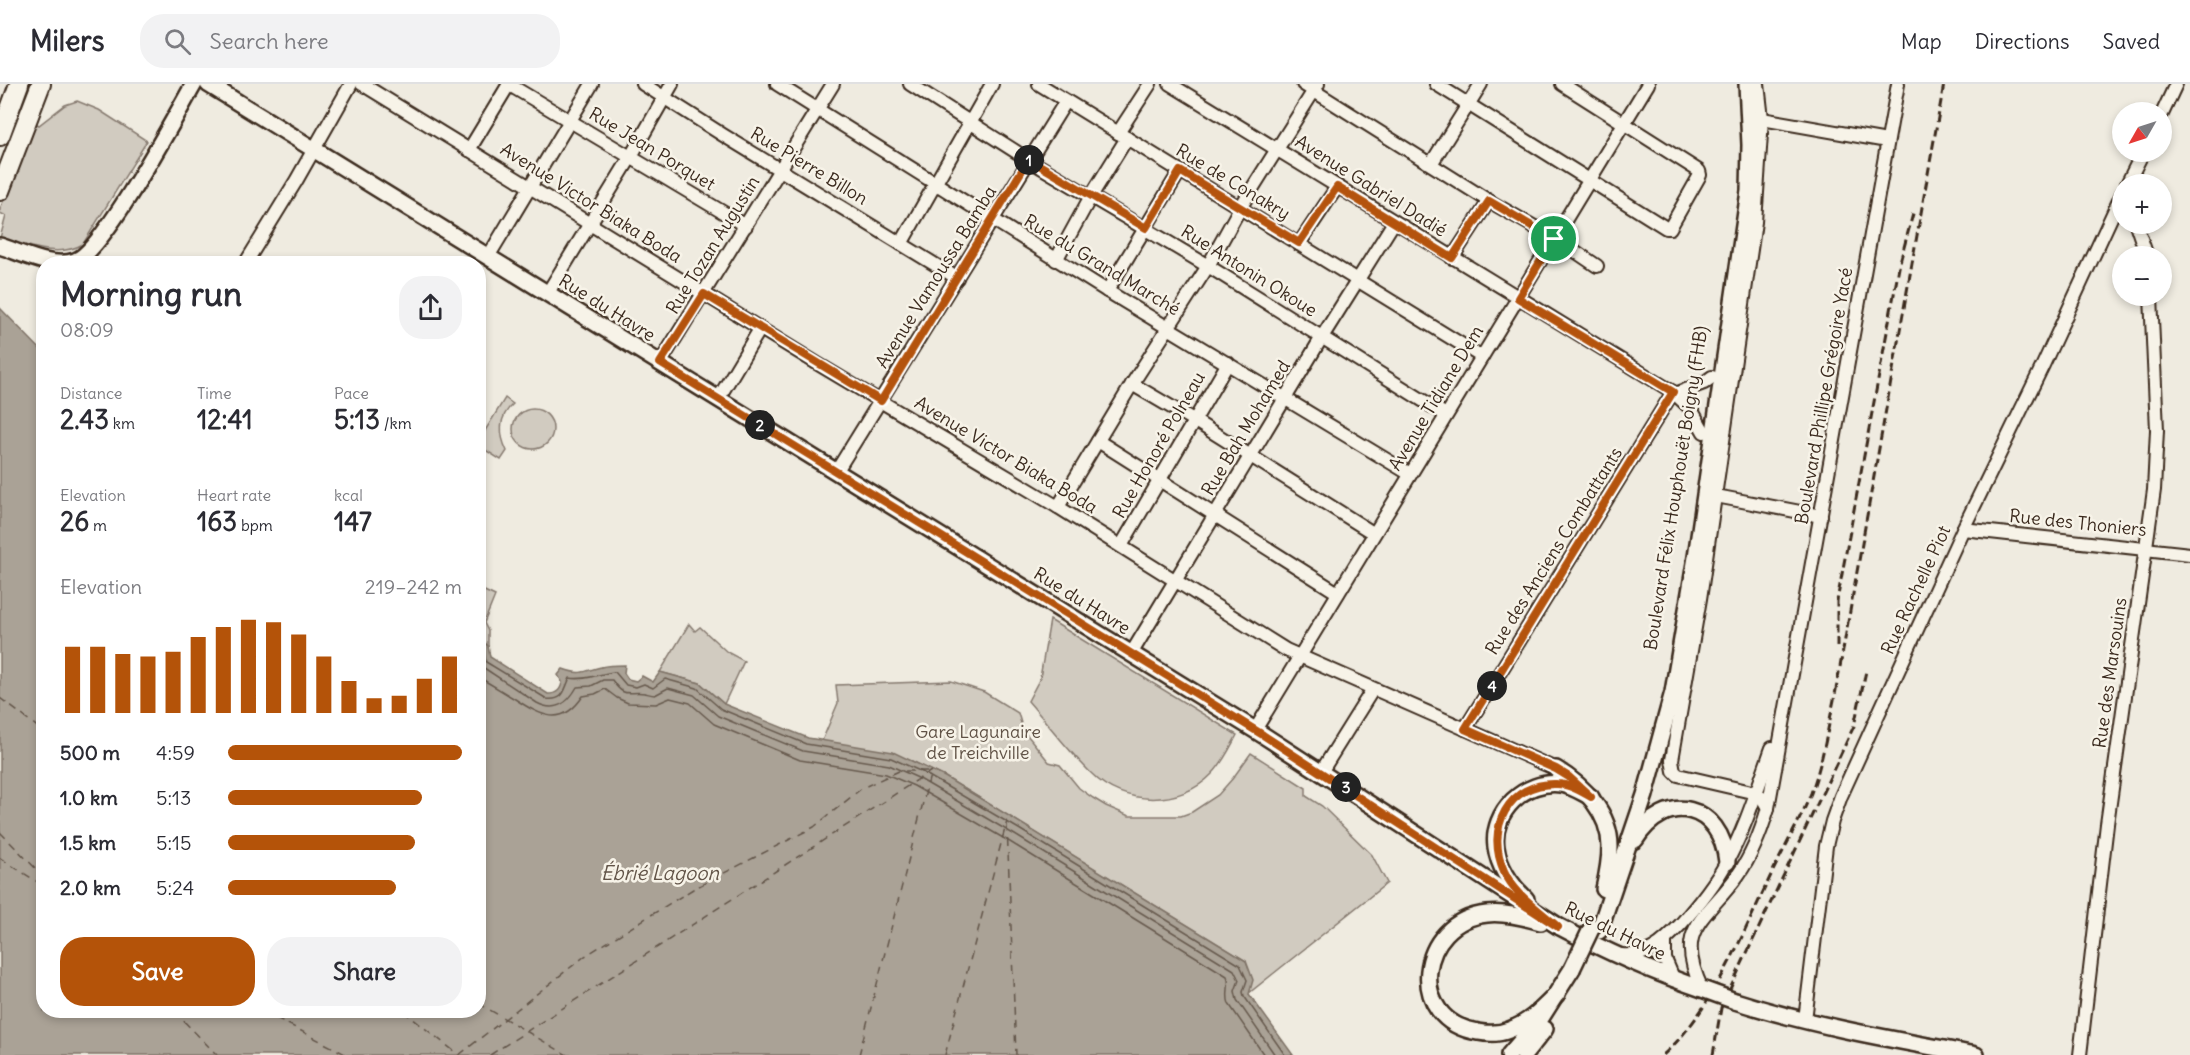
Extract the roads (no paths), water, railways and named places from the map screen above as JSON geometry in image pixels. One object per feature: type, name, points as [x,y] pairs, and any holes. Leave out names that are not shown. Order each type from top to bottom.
[{"type":"highway","points":[[0,136],[18,84]]},
{"type":"highway","points":[[0,191],[41,84]]},
{"type":"main road","points":[[84,256],[90,252],[128,195],[194,84]]},
{"type":"main road","name":"Rue du Havre","points":[[208,84],[1255,730],[1558,927],[1607,953],[1735,1001],[1916,1050],[1976,1055]]},
{"type":"main road","name":"Boulevard Félix Houphouët Boigny (FHB)","points":[[1604,890],[1636,794],[1658,714],[1681,597],[1712,377],[1737,224],[1741,127],[1737,84]]},
{"type":"main road","name":"Boulevard Félix Houphouët Boigny (FHB)","points":[[1627,853],[1668,715],[1695,567],[1749,191],[1750,112],[1747,84]]},
{"type":"main road","points":[[1749,160],[1761,143]]},
{"type":"main road","points":[[0,246],[36,257]]},
{"type":"main road","points":[[1677,668],[1692,645]]},
{"type":"main road","points":[[1556,769],[1569,777],[1591,797],[1602,817],[1610,845],[1596,929]]},
{"type":"main road","points":[[1558,927],[1518,891],[1504,873],[1496,846],[1498,828],[1512,801],[1532,787],[1546,784],[1563,785],[1591,797]]},
{"type":"main road","points":[[1524,1055],[1558,1011],[1596,929],[1627,853],[1642,829],[1651,820],[1675,809],[1689,810],[1701,815],[1716,827],[1722,838],[1727,862]]},
{"type":"main road","points":[[1557,994],[1535,1016],[1511,1030],[1502,1033],[1482,1033],[1458,1026],[1448,1018],[1438,1008],[1427,979],[1428,964],[1433,950],[1442,937],[1455,926],[1472,918],[1485,914],[1504,914],[1558,927]]},
{"type":"main road","points":[[1509,1055],[1541,1018],[1576,970]]},
{"type":"street","points":[[250,256],[351,84]]},
{"type":"street","name":"Avenue Victor Biaka Boda","points":[[362,84],[704,294],[1058,507],[1299,657],[1556,769]]},
{"type":"street","points":[[469,150],[509,84]]},
{"type":"street","name":"Rue Jean Porquet","points":[[509,84],[746,226]]},
{"type":"street","points":[[488,257],[592,84]]},
{"type":"street","name":"Rue Pierre Billon","points":[[643,84],[957,278]]},
{"type":"street","points":[[547,294],[672,84]]},
{"type":"street","name":"Rue du Grand Marché","points":[[777,84],[1056,260],[1410,474]]},
{"type":"street","name":"Rue Tozan Augustin","points":[[660,363],[833,84]]},
{"type":"street","name":"Rue Antonin Okoue","points":[[910,84],[1446,415]]},
{"type":"street","points":[[902,244],[992,84]]},
{"type":"street","name":"Rue de Conakry","points":[[1039,84],[1482,357]]},
{"type":"street","points":[[1056,260],[1150,84]]},
{"type":"street","name":"Avenue Gabriel Dadié","points":[[1170,84],[1674,393],[1691,409],[1704,432]]},
{"type":"street","points":[[1436,84],[1666,228],[1670,228],[1700,175],[1699,171],[1623,125],[1562,84]]},
{"type":"street","points":[[1431,164],[1480,84]]},
{"type":"street","name":"Avenue Tidiane Dem","points":[[1255,730],[1648,84]]},
{"type":"street","points":[[1758,84],[1762,119],[1755,222],[1716,496],[1672,760],[1674,771],[1682,777],[1756,793],[1768,808]]},
{"type":"street","name":"Boulevard Phillipe Grégoire Yacé","points":[[1702,989],[1690,957],[1692,933],[1738,875],[1750,856],[1768,808],[1898,84]]},
{"type":"street","points":[[2168,102],[2176,84]]},
{"type":"street","points":[[1058,507],[1132,384],[1208,266],[1240,208],[1278,150],[1312,86],[1489,201],[1597,266]]},
{"type":"street","name":"Avenue Vamoussa Bamba","points":[[836,472],[1066,101]]},
{"type":"street","points":[[1762,119],[1887,141]]},
{"type":"street","points":[[1107,291],[1180,171]]},
{"type":"street","points":[[1299,243],[1337,187]]},
{"type":"street","points":[[1452,258],[1489,201]]},
{"type":"street","name":"Rue Rachelle Piot","points":[[1805,1020],[1821,878],[1832,821],[1963,529],[2112,218]]},
{"type":"street","name":"Rue Bah Mohamed","points":[[1131,654],[1394,222]]},
{"type":"street","name":"Rue des Marsouins","points":[[2080,1055],[2107,824],[2154,490],[2157,430],[2151,306]]},
{"type":"street","points":[[718,399],[760,328]]},
{"type":"street","name":"Rue Honoré Polneau","points":[[1121,546],[1228,363]]},
{"type":"street","points":[[1674,393],[1704,383],[1712,377]]},
{"type":"street","points":[[1132,384],[1373,533]]},
{"type":"street","name":"Rue des Anciens Combattants","points":[[1465,729],[1674,393]]},
{"type":"street","points":[[1098,441],[1338,593]]},
{"type":"street","points":[[1716,496],[1821,516]]},
{"type":"street","name":"Rue des Thoniers","points":[[1963,529],[2190,554]]},
{"type":"street","points":[[1321,772],[1373,689]]},
{"type":"street","name":"Boulevard Phillipe Grégoire Yacé","points":[[1607,953],[1640,955],[1665,940],[1706,896],[1727,862],[1756,793],[1784,713]]},
{"type":"street","points":[[1665,940],[1665,959],[1674,980]]},
{"type":"water","name":"Ébrié Lagoon","points":[[0,308],[36,345],[36,1018],[486,1018],[486,644],[490,657],[548,694],[560,689],[562,682],[558,675],[563,669],[582,672],[607,666],[625,665],[624,673],[628,679],[636,681],[642,676],[653,682],[660,672],[700,683],[724,704],[808,738],[893,752],[945,777],[1246,961],[1253,980],[1249,994],[1293,1055],[0,1055]]},
{"type":"railway","points":[[1663,1055],[1697,1017],[1725,971],[1802,814],[1819,769],[1835,695],[1944,84]]},
{"type":"railway","points":[[1837,647],[1837,601],[1900,262],[1914,210]]},
{"type":"railway","points":[[1713,1055],[1721,1008],[1854,726],[1866,671]]},
{"type":"park label","name":"Gare Lagunaire de Treichville","points":[[978,742]]}]
